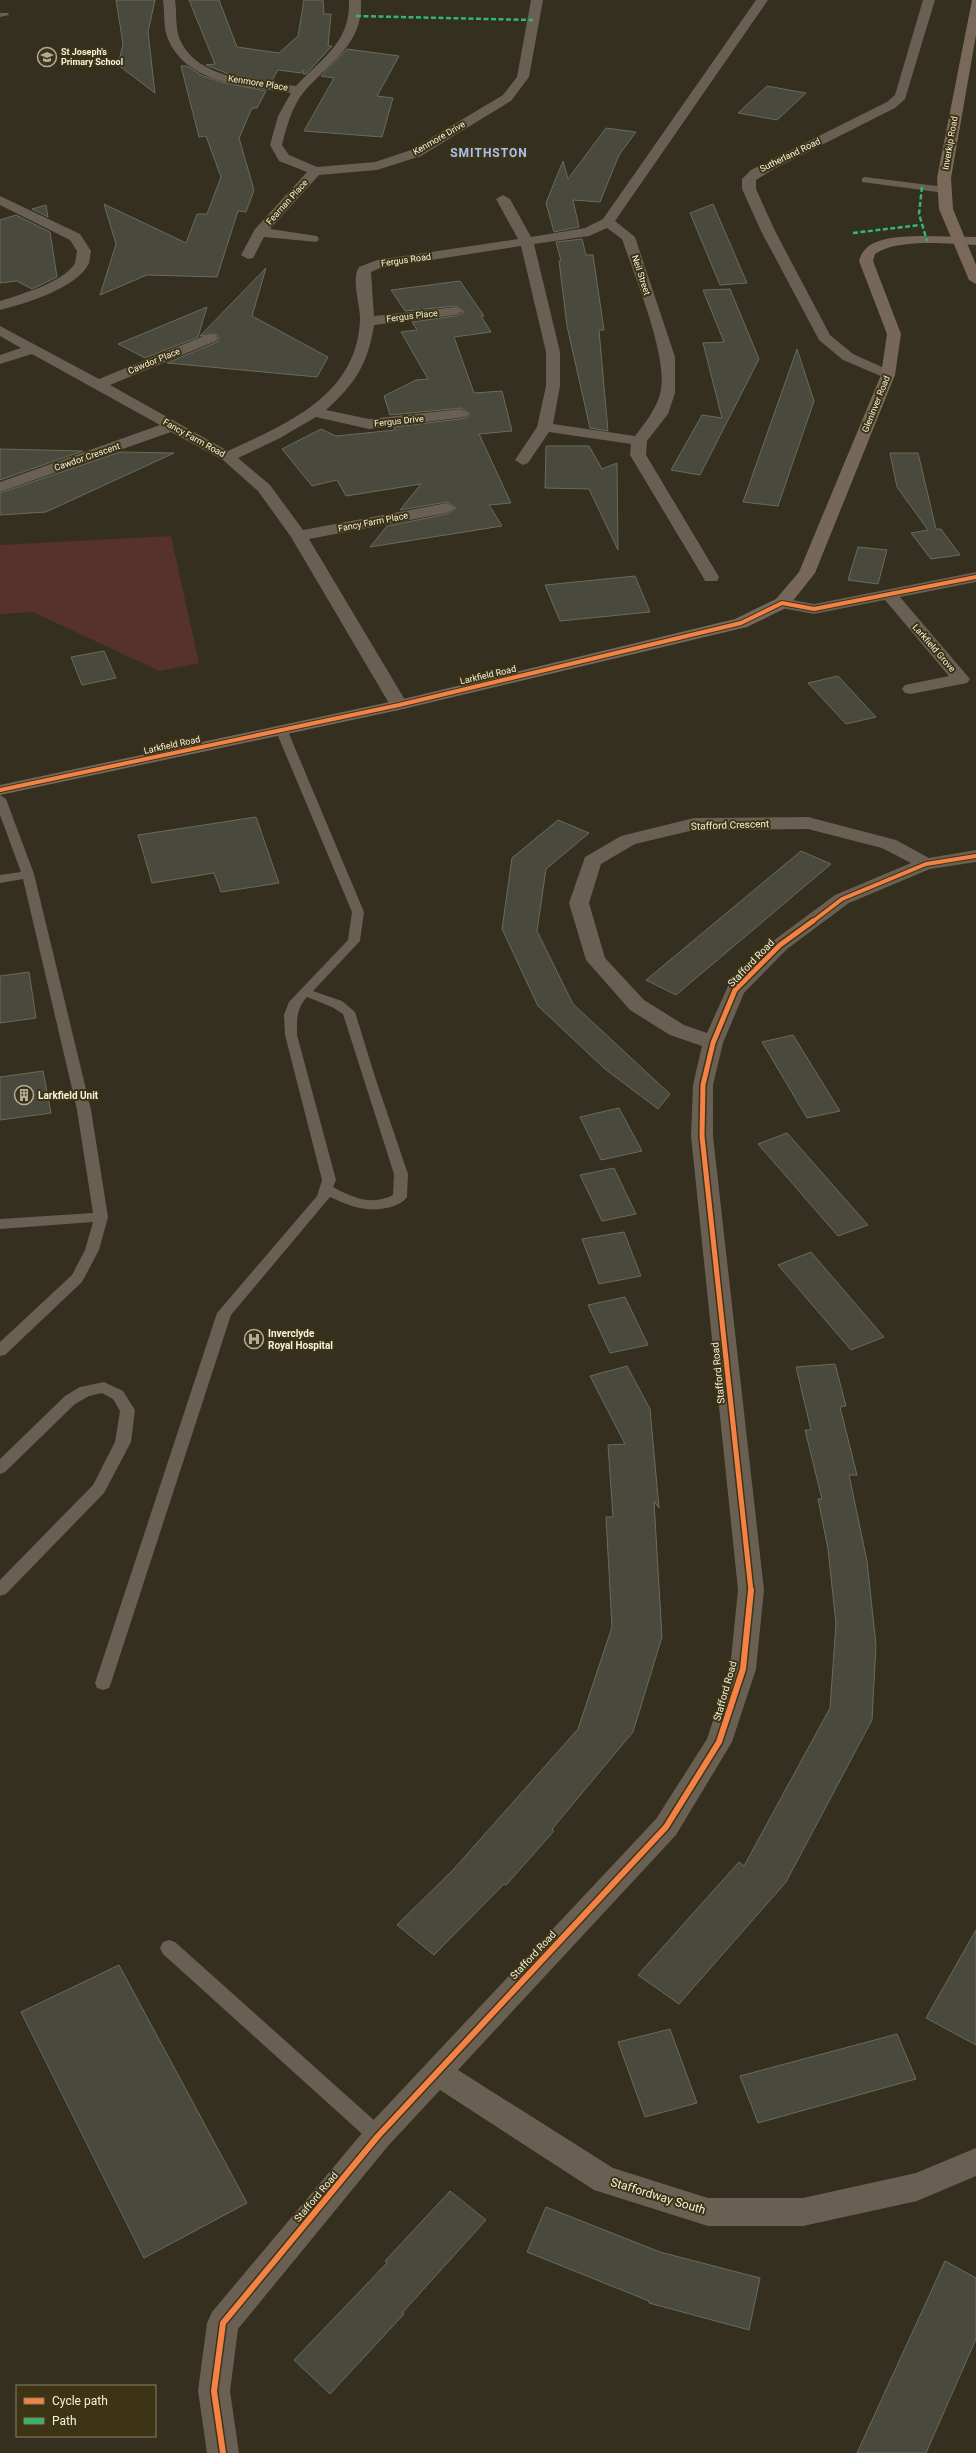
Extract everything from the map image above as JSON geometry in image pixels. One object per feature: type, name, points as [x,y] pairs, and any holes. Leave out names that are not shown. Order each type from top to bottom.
[{"type":"highway","name":"Inverkip Road","points":[[976,2],[949,143],[944,178],[946,209],[958,241],[976,280]]},
{"type":"street","name":"Kenmore Place","points":[[169,0],[174,38],[182,54],[201,68],[228,79],[300,90]]},
{"type":"street","name":"Kenmore Drive","points":[[355,0],[358,12],[351,32],[336,53],[300,90],[278,129],[276,145],[284,158],[315,171],[377,166],[416,153],[508,98],[524,77],[537,0]]},
{"type":"street","points":[[608,222],[762,0]]},
{"type":"street","name":"Sutherland Road","points":[[888,375],[848,357],[824,337],[768,231],[749,189],[749,179],[756,172],[766,166],[891,105],[901,96],[930,0]]},
{"type":"street","name":"Fearnan Place","points":[[248,255],[260,232],[315,171]]},
{"type":"street","points":[[503,199],[527,242],[553,352],[553,386],[545,427],[523,460]]},
{"type":"street","points":[[0,200],[75,237],[84,251],[82,264],[71,276],[45,289],[0,306]]},
{"type":"street","name":"Fergus Road","points":[[228,457],[315,412],[343,388],[361,361],[367,322],[362,283],[364,270],[377,264],[588,232],[608,222]]},
{"type":"street","name":"Neil Street","points":[[608,222],[628,236],[668,357],[668,393],[660,414],[639,441]]},
{"type":"street","name":"Fearnan Place","points":[[260,232],[312,239]]},
{"type":"street","name":"Gleninver Road","points":[[782,603],[808,572],[888,375],[894,334],[866,261],[868,253],[876,247],[890,243],[958,241],[976,242]]},
{"type":"street","name":"Fergus Place","points":[[367,322],[456,311]]},
{"type":"street","name":"Fancy Farm Road","points":[[0,330],[228,457],[264,488],[298,536],[399,704]]},
{"type":"street","name":"Cawdor Place","points":[[98,384],[211,338]]},
{"type":"street","points":[[0,360],[32,349]]},
{"type":"street","name":"Fergus Drive","points":[[315,412],[369,424],[461,414]]},
{"type":"street","name":"Cawdor Crescent","points":[[0,487],[174,426]]},
{"type":"street","points":[[545,427],[639,441],[638,456],[711,577]]},
{"type":"street","name":"Fancy Farm Place","points":[[298,536],[447,508]]},
{"type":"street","points":[[782,603],[814,610],[890,596],[976,577]]},
{"type":"street","name":"Larkfield Grove","points":[[890,596],[961,679],[911,689]]},
{"type":"street","name":"Larkfield Road","points":[[0,790],[399,704],[741,623],[782,603]]},
{"type":"street","name":"Stafford Crescent","points":[[713,1043],[677,1030],[637,1005],[596,960],[578,903],[592,861],[628,840],[694,824],[808,823],[889,844],[926,864]]},
{"type":"street","name":"Stafford Road","points":[[223,2453],[214,2391],[223,2323],[378,2136],[436,2072],[666,1827],[720,1742],[743,1669],[751,1590],[702,1136],[702,1085],[713,1043],[735,990],[780,945],[842,899],[926,864],[976,856]]},
{"type":"street","name":"Staffordway South","points":[[436,2072],[605,2180],[708,2212],[803,2212],[917,2187],[976,2162]]},
{"type":"lane","points":[[865,180],[945,190]]},
{"type":"lane","points":[[103,1683],[224,1313],[323,1198],[327,1190],[329,1180],[291,1035],[290,1015],[295,1002],[354,942],[358,912],[281,729]]},
{"type":"lane","points":[[0,799],[28,874],[84,1110],[101,1217],[92,1250],[77,1278],[0,1351]]},
{"type":"lane","points":[[0,879],[28,874]]},
{"type":"lane","points":[[304,992],[337,1004],[349,1012],[369,1080],[401,1174],[400,1196],[388,1204],[358,1205],[327,1190]]},
{"type":"lane","points":[[0,1224],[101,1217]]},
{"type":"lane","points":[[0,1468],[70,1400],[85,1391],[104,1387],[118,1395],[128,1410],[123,1442],[99,1489],[0,1590]]},
{"type":"lane","points":[[169,1948],[378,2136]]},
{"type":"shaded area","points":[[171,536],[199,663],[159,671],[33,612],[0,614],[0,545]]},
{"type":"building","points":[[116,0],[155,0],[148,32],[155,93],[118,65],[123,44]]},
{"type":"building","points":[[189,0],[219,0],[237,47],[279,53],[298,36],[304,0],[323,0],[324,14],[331,14],[328,46],[332,46],[306,74],[303,74],[303,70],[301,73],[278,70],[271,82],[231,75],[206,65],[215,64]]},
{"type":"building","points":[[347,49],[399,56],[377,96],[393,98],[382,137],[304,131],[334,78],[321,76]]},
{"type":"building","points":[[181,66],[187,66],[203,76],[221,82],[266,91],[257,108],[252,108],[239,138],[254,190],[246,212],[238,211],[217,277],[147,275],[100,295],[116,244],[104,204],[186,243],[197,214],[207,214],[221,177],[206,136],[199,137]]},
{"type":"building","points":[[767,86],[806,93],[777,120],[738,113]]},
{"type":"building","points":[[606,128],[636,132],[619,155],[600,202],[573,200],[579,227],[554,232],[546,203],[563,161],[568,179]]},
{"type":"building","points":[[713,204],[747,283],[720,285],[690,213]]},
{"type":"building","points":[[46,205],[48,217],[32,209]]},
{"type":"building","points":[[16,215],[50,232],[57,277],[32,289],[17,281],[0,283],[0,220]]},
{"type":"building","points":[[582,239],[586,255],[593,255],[604,330],[599,330],[608,431],[590,428],[567,326],[559,261],[561,261],[556,242]]},
{"type":"building","points":[[266,268],[252,316],[328,357],[317,377],[167,363],[217,342],[219,337],[216,334],[200,336]]},
{"type":"building","points":[[460,281],[484,316],[481,316],[491,332],[454,337],[474,393],[502,391],[512,431],[479,434],[511,503],[489,505],[502,526],[370,547],[387,526],[447,514],[456,508],[447,502],[400,510],[421,484],[346,496],[337,480],[312,486],[282,449],[321,429],[336,436],[395,430],[394,427],[467,418],[470,414],[461,408],[390,415],[384,396],[416,380],[428,379],[401,332],[417,330],[412,322],[456,316],[464,312],[456,306],[405,311],[391,290]]},
{"type":"building","points":[[730,289],[759,359],[700,475],[671,470],[702,415],[722,418],[703,343],[724,342],[703,290]]},
{"type":"building","points":[[207,307],[198,337],[145,358],[118,344]]},
{"type":"building","points":[[797,349],[814,401],[778,506],[743,502]]},
{"type":"building","points":[[546,446],[589,446],[602,469],[617,463],[618,550],[589,489],[545,488]]},
{"type":"building","points":[[0,449],[83,451],[0,480]]},
{"type":"building","points":[[120,452],[174,453],[46,512],[0,515],[0,493]]},
{"type":"building","points":[[890,453],[918,453],[936,529],[941,529],[960,555],[931,559],[911,533],[928,530],[897,487]]},
{"type":"building","points":[[858,547],[887,550],[878,584],[848,580]]},
{"type":"building","points":[[635,576],[650,612],[560,621],[545,585]]},
{"type":"building","points":[[104,651],[116,678],[82,685],[71,657]]},
{"type":"building","points":[[838,676],[876,717],[846,724],[808,683]]},
{"type":"building","points":[[256,817],[279,883],[221,892],[214,873],[152,883],[138,835]]},
{"type":"building","points":[[558,820],[589,833],[546,869],[537,931],[573,1004],[670,1094],[658,1109],[605,1069],[538,1006],[502,929],[512,858]]},
{"type":"building","points":[[801,851],[831,864],[676,995],[646,980]]},
{"type":"building","points":[[29,972],[36,1018],[0,1023],[0,976]]},
{"type":"building","points":[[793,1035],[840,1111],[807,1118],[762,1042]]},
{"type":"building","name":"Larkfield Unit","points":[[43,1071],[51,1113],[0,1120],[0,1077]]},
{"type":"building","points":[[619,1108],[642,1151],[601,1160],[580,1117]]},
{"type":"building","points":[[787,1133],[868,1225],[838,1236],[758,1144]]},
{"type":"building","points":[[614,1168],[636,1214],[602,1221],[580,1175]]},
{"type":"building","points":[[624,1232],[641,1276],[599,1284],[582,1239]]},
{"type":"building","points":[[811,1252],[884,1337],[851,1350],[778,1265]]},
{"type":"building","points":[[625,1297],[648,1345],[610,1353],[588,1305]]},
{"type":"building","points":[[835,1364],[846,1406],[840,1407],[857,1475],[849,1475],[867,1561],[876,1645],[872,1720],[786,1882],[679,2004],[638,1975],[739,1862],[744,1866],[830,1708],[836,1624],[828,1549],[818,1499],[822,1499],[805,1430],[811,1430],[796,1367]]},
{"type":"building","points":[[627,1366],[650,1409],[659,1508],[654,1501],[662,1637],[633,1732],[552,1829],[554,1831],[506,1885],[504,1884],[434,1955],[397,1925],[453,1870],[578,1729],[612,1627],[606,1517],[613,1517],[608,1445],[625,1444],[590,1376]]},
{"type":"building","points":[[976,1930],[976,2045],[926,2018]]},
{"type":"building","points":[[119,1965],[247,2203],[144,2258],[21,2012]]},
{"type":"building","points":[[670,2029],[697,2103],[645,2117],[618,2042]]},
{"type":"building","points":[[897,2034],[916,2079],[758,2123],[740,2076]]},
{"type":"building","points":[[450,2191],[486,2220],[403,2312],[404,2314],[330,2394],[294,2360],[387,2263],[385,2261]]},
{"type":"building","points":[[546,2207],[660,2252],[760,2278],[749,2330],[649,2303],[649,2301],[527,2252]]},
{"type":"building","points":[[945,2261],[976,2278],[976,2339],[926,2453],[857,2453]]},
{"type":"marked path","points":[[356,16],[533,20]]},
{"type":"marked path","points":[[922,187],[919,201],[919,214],[927,241]]},
{"type":"marked path","points":[[853,233],[920,225]]},
{"type":"cycle path","points":[[0,790],[399,705],[741,623],[782,603],[814,609],[976,577]]},
{"type":"cycle path","points":[[223,2453],[214,2391],[223,2323],[378,2136],[666,1827],[719,1742],[743,1669],[751,1590],[702,1136],[703,1085],[713,1043],[735,990],[780,945],[842,899],[926,864],[976,856]]},
{"type":"place","name":"St Joseph's Primary School","points":[[47,57]]},
{"type":"place","name":"Larkfield Unit","points":[[24,1095]]},
{"type":"place","name":"Inverclyde Royal Hospital","points":[[254,1339]]},
{"type":"district","name":"SMITHSTON","points":[[489,153]]}]
